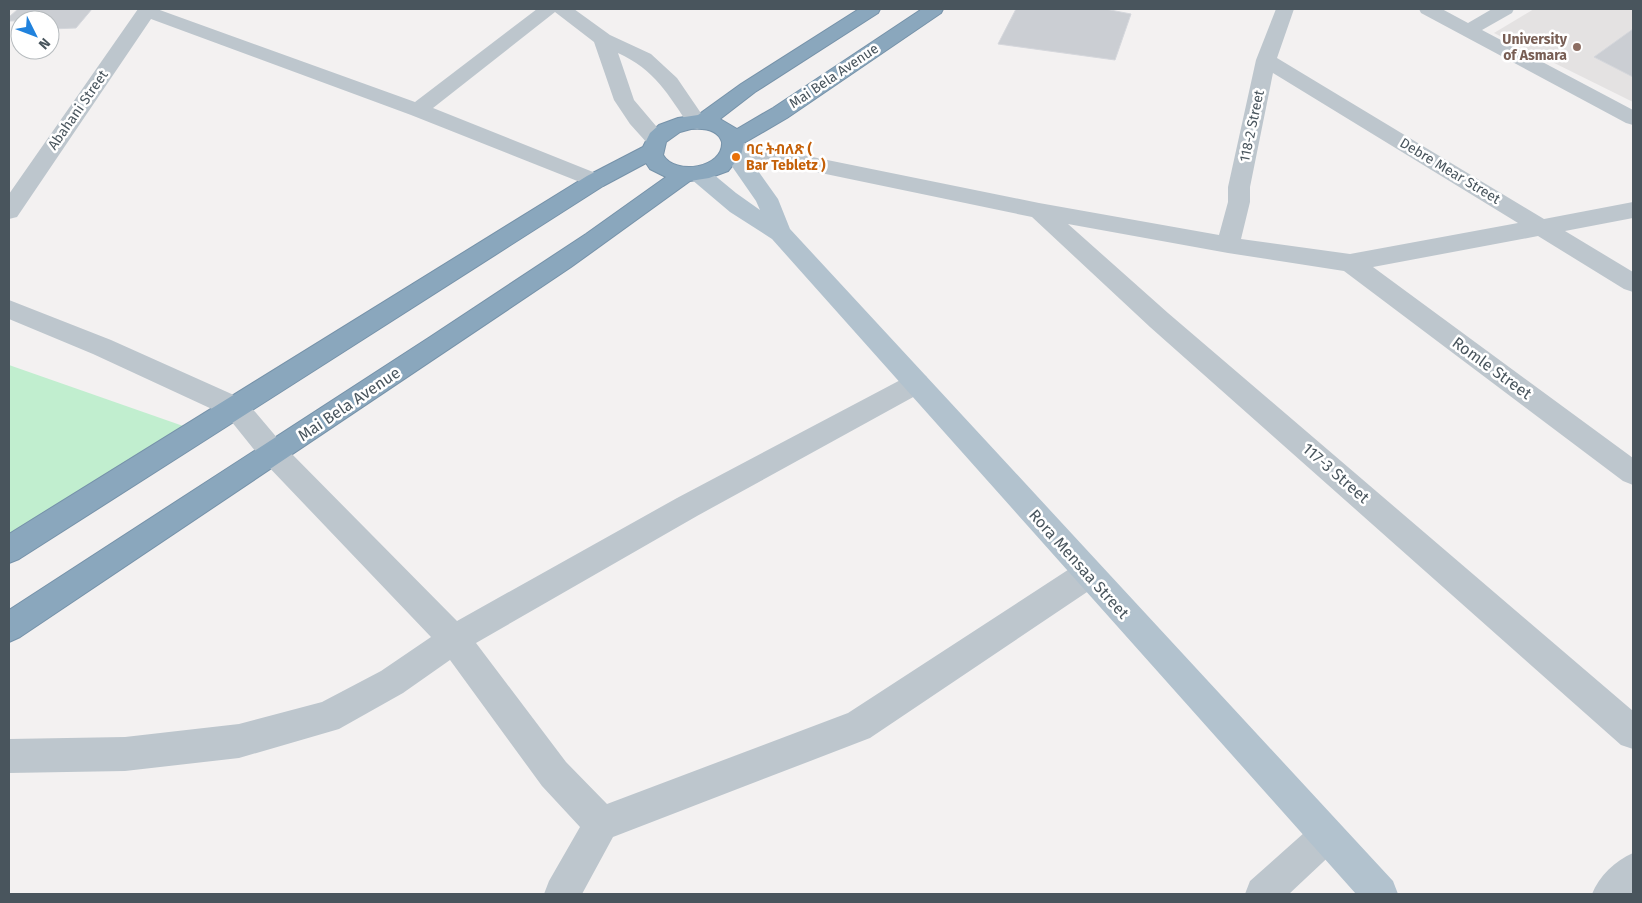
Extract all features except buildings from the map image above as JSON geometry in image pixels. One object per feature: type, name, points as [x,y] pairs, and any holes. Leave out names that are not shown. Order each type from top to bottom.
[{"type":"highway","points":[[9,550],[654,145],[663,132],[673,127],[700,122],[748,88],[871,9]]},
{"type":"highway","name":"Mai Bela Avenue","points":[[733,147],[934,9]]},
{"type":"highway","points":[[654,145],[655,160],[662,167],[672,172],[692,174],[715,170],[727,162],[733,147],[722,128],[700,122]]},
{"type":"highway","name":"Mai Bela Avenue","points":[[9,627],[274,454],[692,174]]},
{"type":"main road","name":"Rora Mensaa Street","points":[[733,147],[767,198],[780,233]]},
{"type":"main road","name":"Rora Mensaa Street","points":[[692,174],[740,210],[780,233],[1380,894]]},
{"type":"street","points":[[418,110],[548,9]]},
{"type":"street","points":[[562,9],[603,39],[644,58],[670,82],[700,122]]},
{"type":"street","name":"118-2 Street","points":[[1228,245],[1239,202],[1240,187],[1266,60],[1286,9]]},
{"type":"street","points":[[1428,9],[1633,118]]},
{"type":"street","points":[[1469,30],[1505,9]]},
{"type":"street","points":[[147,10],[418,110],[596,181]]},
{"type":"street","name":"Abahani Street","points":[[9,211],[147,10]]},
{"type":"street","points":[[603,39],[624,100],[654,145]]},
{"type":"street","name":"Debre Mear Street","points":[[1266,60],[1544,227],[1633,283]]},
{"type":"street","points":[[733,147],[1039,211],[1228,245],[1350,263],[1633,210]]},
{"type":"street","name":"117-3 Street","points":[[1039,211],[1159,320],[1633,733]]},
{"type":"street","name":"Romle Street","points":[[1350,263],[1633,473]]},
{"type":"street","points":[[9,309],[102,347],[236,408],[274,454],[454,639],[554,774],[601,824]]},
{"type":"street","points":[[9,756],[125,754],[240,741],[327,717],[392,682],[454,639],[687,507],[917,383]]},
{"type":"street","points":[[562,894],[601,824],[858,726],[1088,574]]},
{"type":"street","points":[[1262,894],[1326,836]]},
{"type":"street","points":[[1610,894],[1633,871]]},
{"type":"shaded area","name":"University of Asmara","points":[[1534,9],[1633,9],[1633,102],[1494,33]]},
{"type":"green space","points":[[9,365],[186,427],[9,538]]},
{"type":"place","name":"University of Asmara","points":[[1577,47]]},
{"type":"place","name":"ባር ትብለጽ ( Bar Tebletz )","points":[[736,157]]}]
